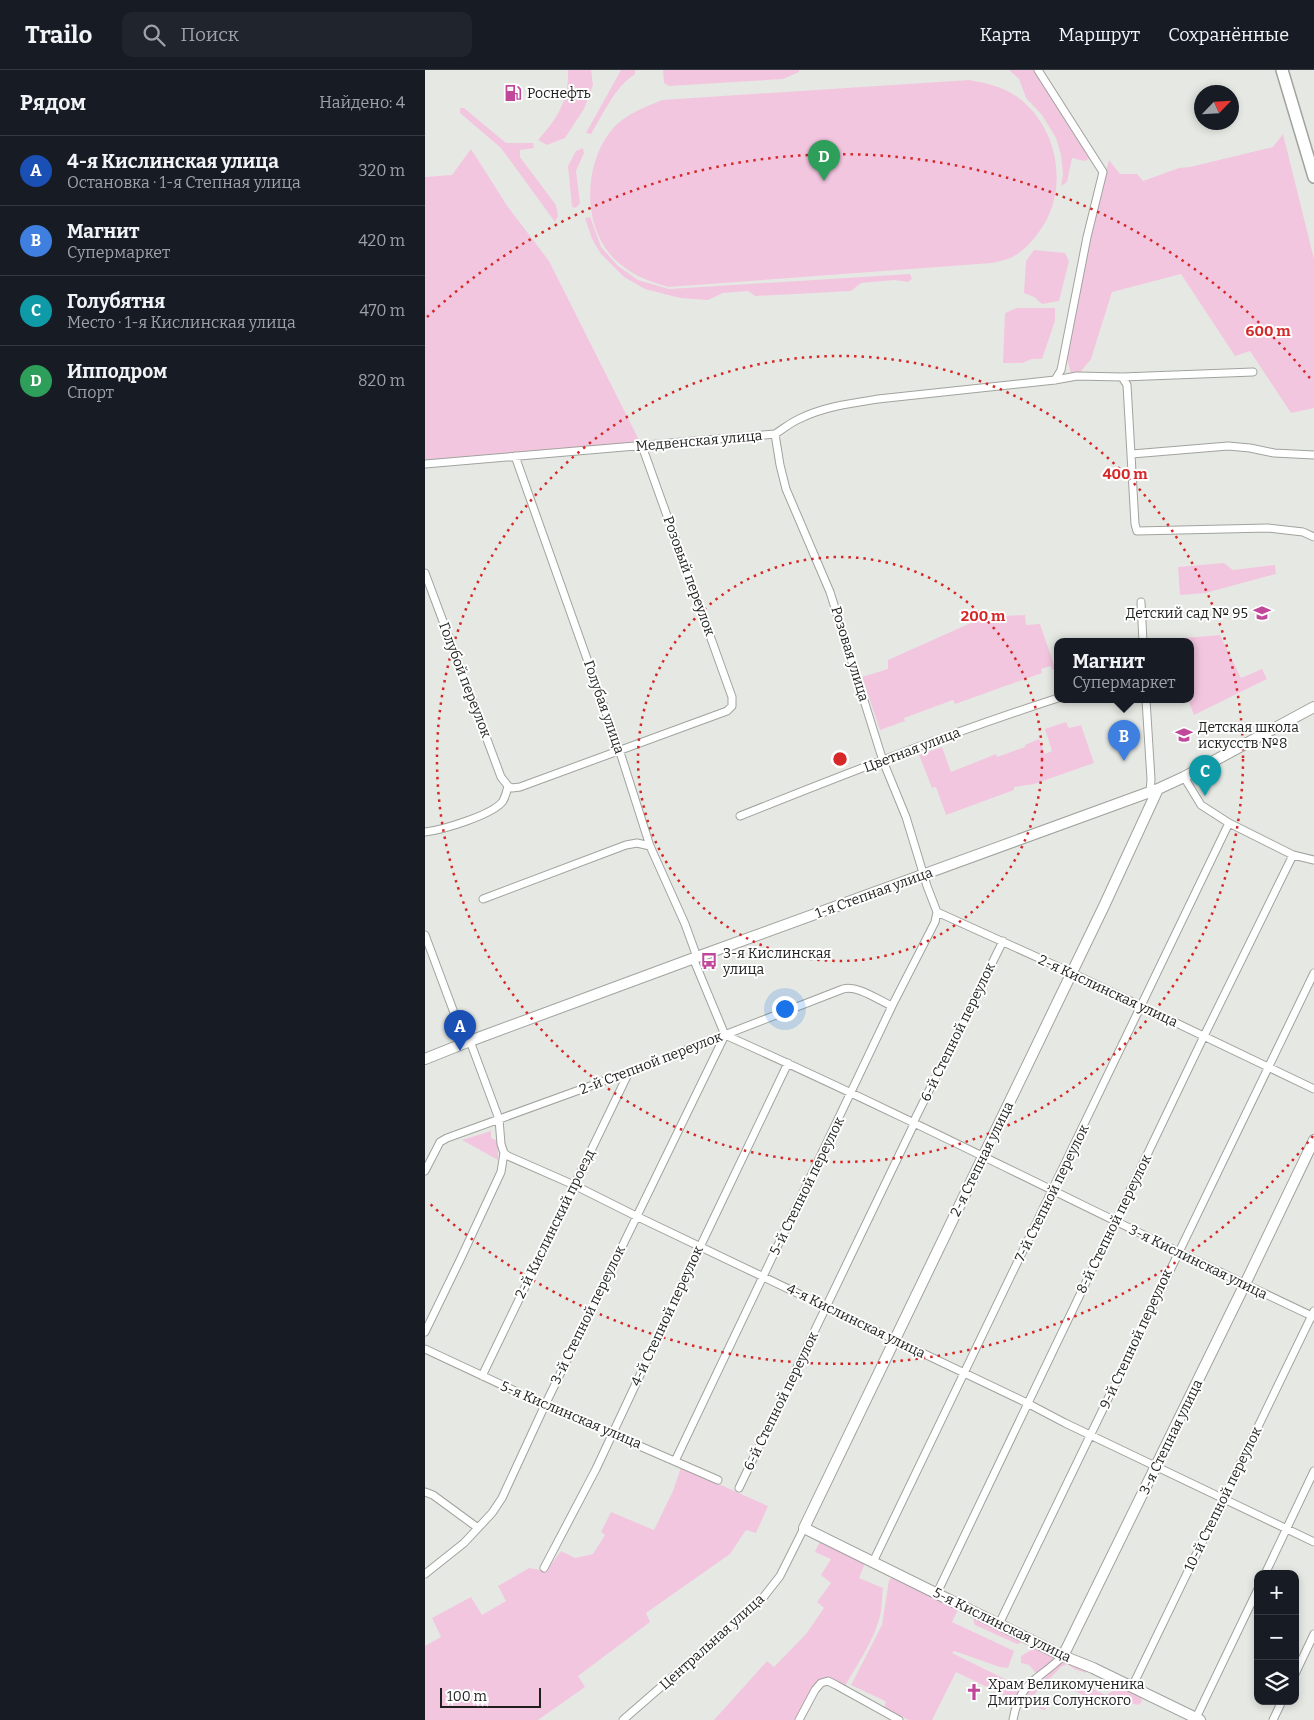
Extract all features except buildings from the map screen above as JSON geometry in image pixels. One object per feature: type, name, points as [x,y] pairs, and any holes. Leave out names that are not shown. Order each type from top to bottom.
[{"type":"main road","points":[[1282,70],[1314,177]]},
{"type":"street","points":[[1038,70],[1103,172],[1087,237],[1061,370],[1055,380]]},
{"type":"street","name":"Медвенская улица","points":[[425,464],[775,434],[807,416],[853,403],[1077,376],[1253,372]]},
{"type":"street","points":[[1122,376],[1127,385],[1135,524],[1137,531],[1268,528],[1303,532],[1314,536]]},
{"type":"street","name":"Розовая улица","points":[[775,434],[786,489],[831,592],[883,761],[906,817],[924,874]]},
{"type":"street","name":"Розовый переулок","points":[[619,749],[727,710],[732,706],[732,697],[642,446]]},
{"type":"street","points":[[1132,454],[1228,446],[1274,453],[1314,455]]},
{"type":"street","name":"Голубая улица","points":[[515,456],[619,749],[650,846],[685,924],[695,958]]},
{"type":"street","name":"Голубой переулок","points":[[425,573],[501,777],[508,786]]},
{"type":"street","points":[[1141,602],[1143,638]]},
{"type":"street","name":"Цветная улица","points":[[740,816],[998,717],[1054,699]]},
{"type":"street","points":[[1146,703],[1151,779],[1154,791]]},
{"type":"street","name":"1-я Степная улица","points":[[425,1059],[468,1041],[1154,791],[1184,777],[1314,707]]},
{"type":"street","points":[[425,832],[438,831],[458,825],[493,809],[503,802],[508,786],[513,788],[520,787],[619,749]]},
{"type":"street","points":[[1184,777],[1201,805],[1229,823],[1293,855],[1314,860]]},
{"type":"street","name":"2-я Степная улица","points":[[805,1528],[1137,837],[1154,791]]},
{"type":"street","name":"7-й Степной переулок","points":[[873,1562],[1229,823]]},
{"type":"street","points":[[483,899],[626,845],[637,843],[650,846]]},
{"type":"street","name":"8-й Степной переулок","points":[[937,1593],[1204,1036],[1293,855]]},
{"type":"street","points":[[924,874],[937,912]]},
{"type":"street","name":"2-я Кислинская улица","points":[[937,912],[1072,973],[1314,1089]]},
{"type":"street","name":"5-й Степной переулок","points":[[675,1461],[892,1006],[935,922],[937,912]]},
{"type":"street","points":[[425,935],[499,1119],[501,1144],[504,1153],[501,1172],[425,1332]]},
{"type":"street","name":"6-й Степной переулок","points":[[739,1488],[913,1123],[1003,941]]},
{"type":"street","points":[[695,958],[725,1035]]},
{"type":"street","name":"9-й Степной переулок","points":[[999,1624],[1314,973]]},
{"type":"street","name":"2-й Степной переулок","points":[[425,1172],[440,1142],[447,1138],[629,1072],[849,987],[892,1006]]},
{"type":"street","name":"3-я Кислинская улица","points":[[725,1035],[983,1156],[1115,1222],[1313,1315]]},
{"type":"street","name":"3-й Степной переулок","points":[[425,1574],[465,1543],[492,1513],[502,1498],[636,1216],[725,1035]]},
{"type":"street","name":"4-й Степной переулок","points":[[545,1568],[596,1469],[611,1433],[788,1064]]},
{"type":"street","name":"2-й Кислинский проезд","points":[[482,1376],[629,1072]]},
{"type":"street","name":"3-я Степная улица","points":[[1013,1720],[1020,1694],[1028,1684],[1063,1656],[1314,1140]]},
{"type":"street","name":"4-я Кислинская улица","points":[[504,1153],[1314,1542]]},
{"type":"street","name":"10-й Степной переулок","points":[[1132,1687],[1313,1315]]},
{"type":"street","name":"5-я Кислинская улица","points":[[425,1349],[545,1405],[718,1480]]},
{"type":"street","points":[[1267,1570],[1314,1471]]},
{"type":"street","points":[[425,1492],[433,1495],[478,1528]]},
{"type":"street","name":"5-я Кислинская улица","points":[[805,1528],[1063,1656],[1197,1719]]},
{"type":"street","name":"Центральная улица","points":[[623,1720],[762,1599],[780,1576],[805,1528]]},
{"type":"street","points":[[1197,1719],[1254,1598]]},
{"type":"street","points":[[1299,1666],[1314,1634]]},
{"type":"street","points":[[799,1720],[815,1690],[821,1683],[828,1682],[836,1684],[899,1720]]},
{"type":"street","points":[[1273,1720],[1280,1705]]},
{"type":"shaded area","points":[[568,70],[591,70],[593,85],[584,109],[565,138],[547,145],[538,140],[561,108],[568,81]]},
{"type":"shaded area","points":[[621,70],[635,70],[635,74],[615,94],[591,134],[586,133]]},
{"type":"shaded area","points":[[663,70],[799,70],[799,72],[783,79],[669,86],[664,83]]},
{"type":"shaded area","points":[[1009,70],[1034,70],[1091,158],[1084,161],[1072,158],[1067,182],[1061,186],[1063,175],[1061,155],[1056,138],[1042,115],[1026,98],[1019,79]]},
{"type":"shaded area","points":[[969,80],[999,87],[1016,96],[1031,109],[1042,124],[1050,141],[1055,160],[1057,179],[1055,198],[1049,216],[1031,242],[1018,254],[1009,258],[992,263],[668,287],[643,278],[620,264],[598,236],[590,200],[594,164],[601,147],[610,132],[621,121],[662,100]]},
{"type":"shaded area","points":[[460,108],[464,108],[506,143],[533,143],[534,148],[520,150],[520,157],[556,205],[558,216],[555,222],[501,148],[460,113]]},
{"type":"shaded area","points":[[1283,134],[1314,259],[1314,408],[1291,413],[1250,351],[1235,356],[1181,274],[1112,292],[1091,359],[1073,381],[1066,355],[1087,241],[1109,160],[1120,174],[1137,174],[1143,181],[1179,168],[1273,147]]},
{"type":"shaded area","points":[[583,148],[584,153],[576,171],[580,203],[576,208],[572,207],[568,166],[576,151]]},
{"type":"shaded area","points":[[471,149],[508,207],[549,261],[642,446],[425,463],[425,177],[452,175]]},
{"type":"shaded area","points":[[590,217],[601,247],[618,266],[638,280],[669,289],[910,274],[912,279],[908,282],[894,280],[861,283],[851,291],[755,296],[748,291],[723,293],[708,300],[680,298],[645,289],[624,277],[601,254],[592,239],[585,218]]},
{"type":"shaded area","points":[[1034,250],[1065,253],[1069,261],[1059,301],[1042,304],[1034,297],[1024,293],[1026,261]]},
{"type":"shaded area","points":[[1017,308],[1055,308],[1055,321],[1042,359],[1031,359],[1023,363],[1003,363],[1005,313]]},
{"type":"shaded area","points":[[1224,563],[1233,570],[1275,565],[1276,574],[1205,593],[1180,595],[1178,567]]},
{"type":"shaded area","points":[[1025,615],[1026,625],[1040,624],[1054,669],[1052,670],[1051,666],[1041,669],[1042,673],[955,704],[953,700],[904,718],[905,721],[880,730],[862,677],[888,669],[888,660],[984,617]]},
{"type":"shaded area","points":[[1220,635],[1241,678],[1262,669],[1267,679],[1194,715],[1189,703],[1194,703],[1194,638],[1184,638]]},
{"type":"shaded area","points":[[1066,722],[1069,728],[1081,725],[1094,763],[1034,784],[1014,787],[1014,790],[946,815],[936,787],[932,788],[919,755],[942,747],[951,772],[996,754],[997,757],[1025,747],[1025,745],[1039,739],[1045,754],[1052,751],[1045,729]]},
{"type":"shaded area","points":[[491,1131],[491,1138],[498,1141],[498,1160],[462,1140]]},
{"type":"shaded area","points":[[681,1467],[768,1506],[756,1533],[746,1530],[730,1554],[646,1613],[650,1622],[578,1676],[585,1687],[538,1720],[425,1720],[425,1646],[441,1637],[432,1618],[471,1597],[482,1615],[506,1601],[498,1586],[529,1568],[546,1571],[561,1551],[575,1558],[593,1554],[605,1535],[601,1532],[611,1512],[654,1530],[673,1491]]},
{"type":"shaded area","points":[[820,1541],[865,1563],[859,1578],[883,1588],[879,1621],[866,1650],[845,1686],[830,1679],[810,1694],[794,1720],[714,1720],[767,1661],[774,1667],[806,1634],[824,1608],[817,1602],[831,1583],[821,1575],[831,1559],[815,1552]]},
{"type":"shaded area","points":[[892,1578],[958,1610],[952,1622],[1014,1651],[1008,1668],[954,1651],[952,1653],[1021,1687],[1016,1701],[956,1672],[932,1720],[909,1720],[884,1708],[886,1702],[883,1700],[851,1685],[882,1625],[889,1580]]},
{"type":"shaded area","points":[[977,1617],[1019,1638],[1021,1643],[1017,1644],[975,1625],[973,1620]]},
{"type":"shaded area","points":[[1036,1647],[1055,1656],[1055,1661],[1050,1666],[1036,1673],[1029,1665],[1021,1663],[1021,1656]]},
{"type":"shaded area","points":[[1064,1661],[1088,1670],[1086,1673],[1074,1669],[1067,1664],[1061,1667],[1029,1700],[1047,1709],[1044,1710],[1024,1702],[1023,1697],[1036,1683]]},
{"type":"shaded area","points":[[1075,1681],[1106,1695],[1121,1686],[1140,1696],[1142,1701],[1139,1705],[1114,1700],[1104,1705],[1073,1690],[1071,1685]]},
{"type":"place","name":"Роснефть","points":[[513,93]]},
{"type":"place","name":"Ипподром","points":[[824,181]]},
{"type":"place","name":"Детский сад № 95","points":[[1262,613]]},
{"type":"place","name":"Детская школа искусств №8","points":[[1184,735]]},
{"type":"place","name":"Магнит","points":[[1124,761]]},
{"type":"place","name":"Голубятня","points":[[1205,796]]},
{"type":"place","name":"3-я Кислинская улица","points":[[709,961]]},
{"type":"place","name":"4-я Кислинская улица","points":[[460,1051]]},
{"type":"place","name":"Храм Великомученика Дмитрия Солунского","points":[[974,1692]]}]
